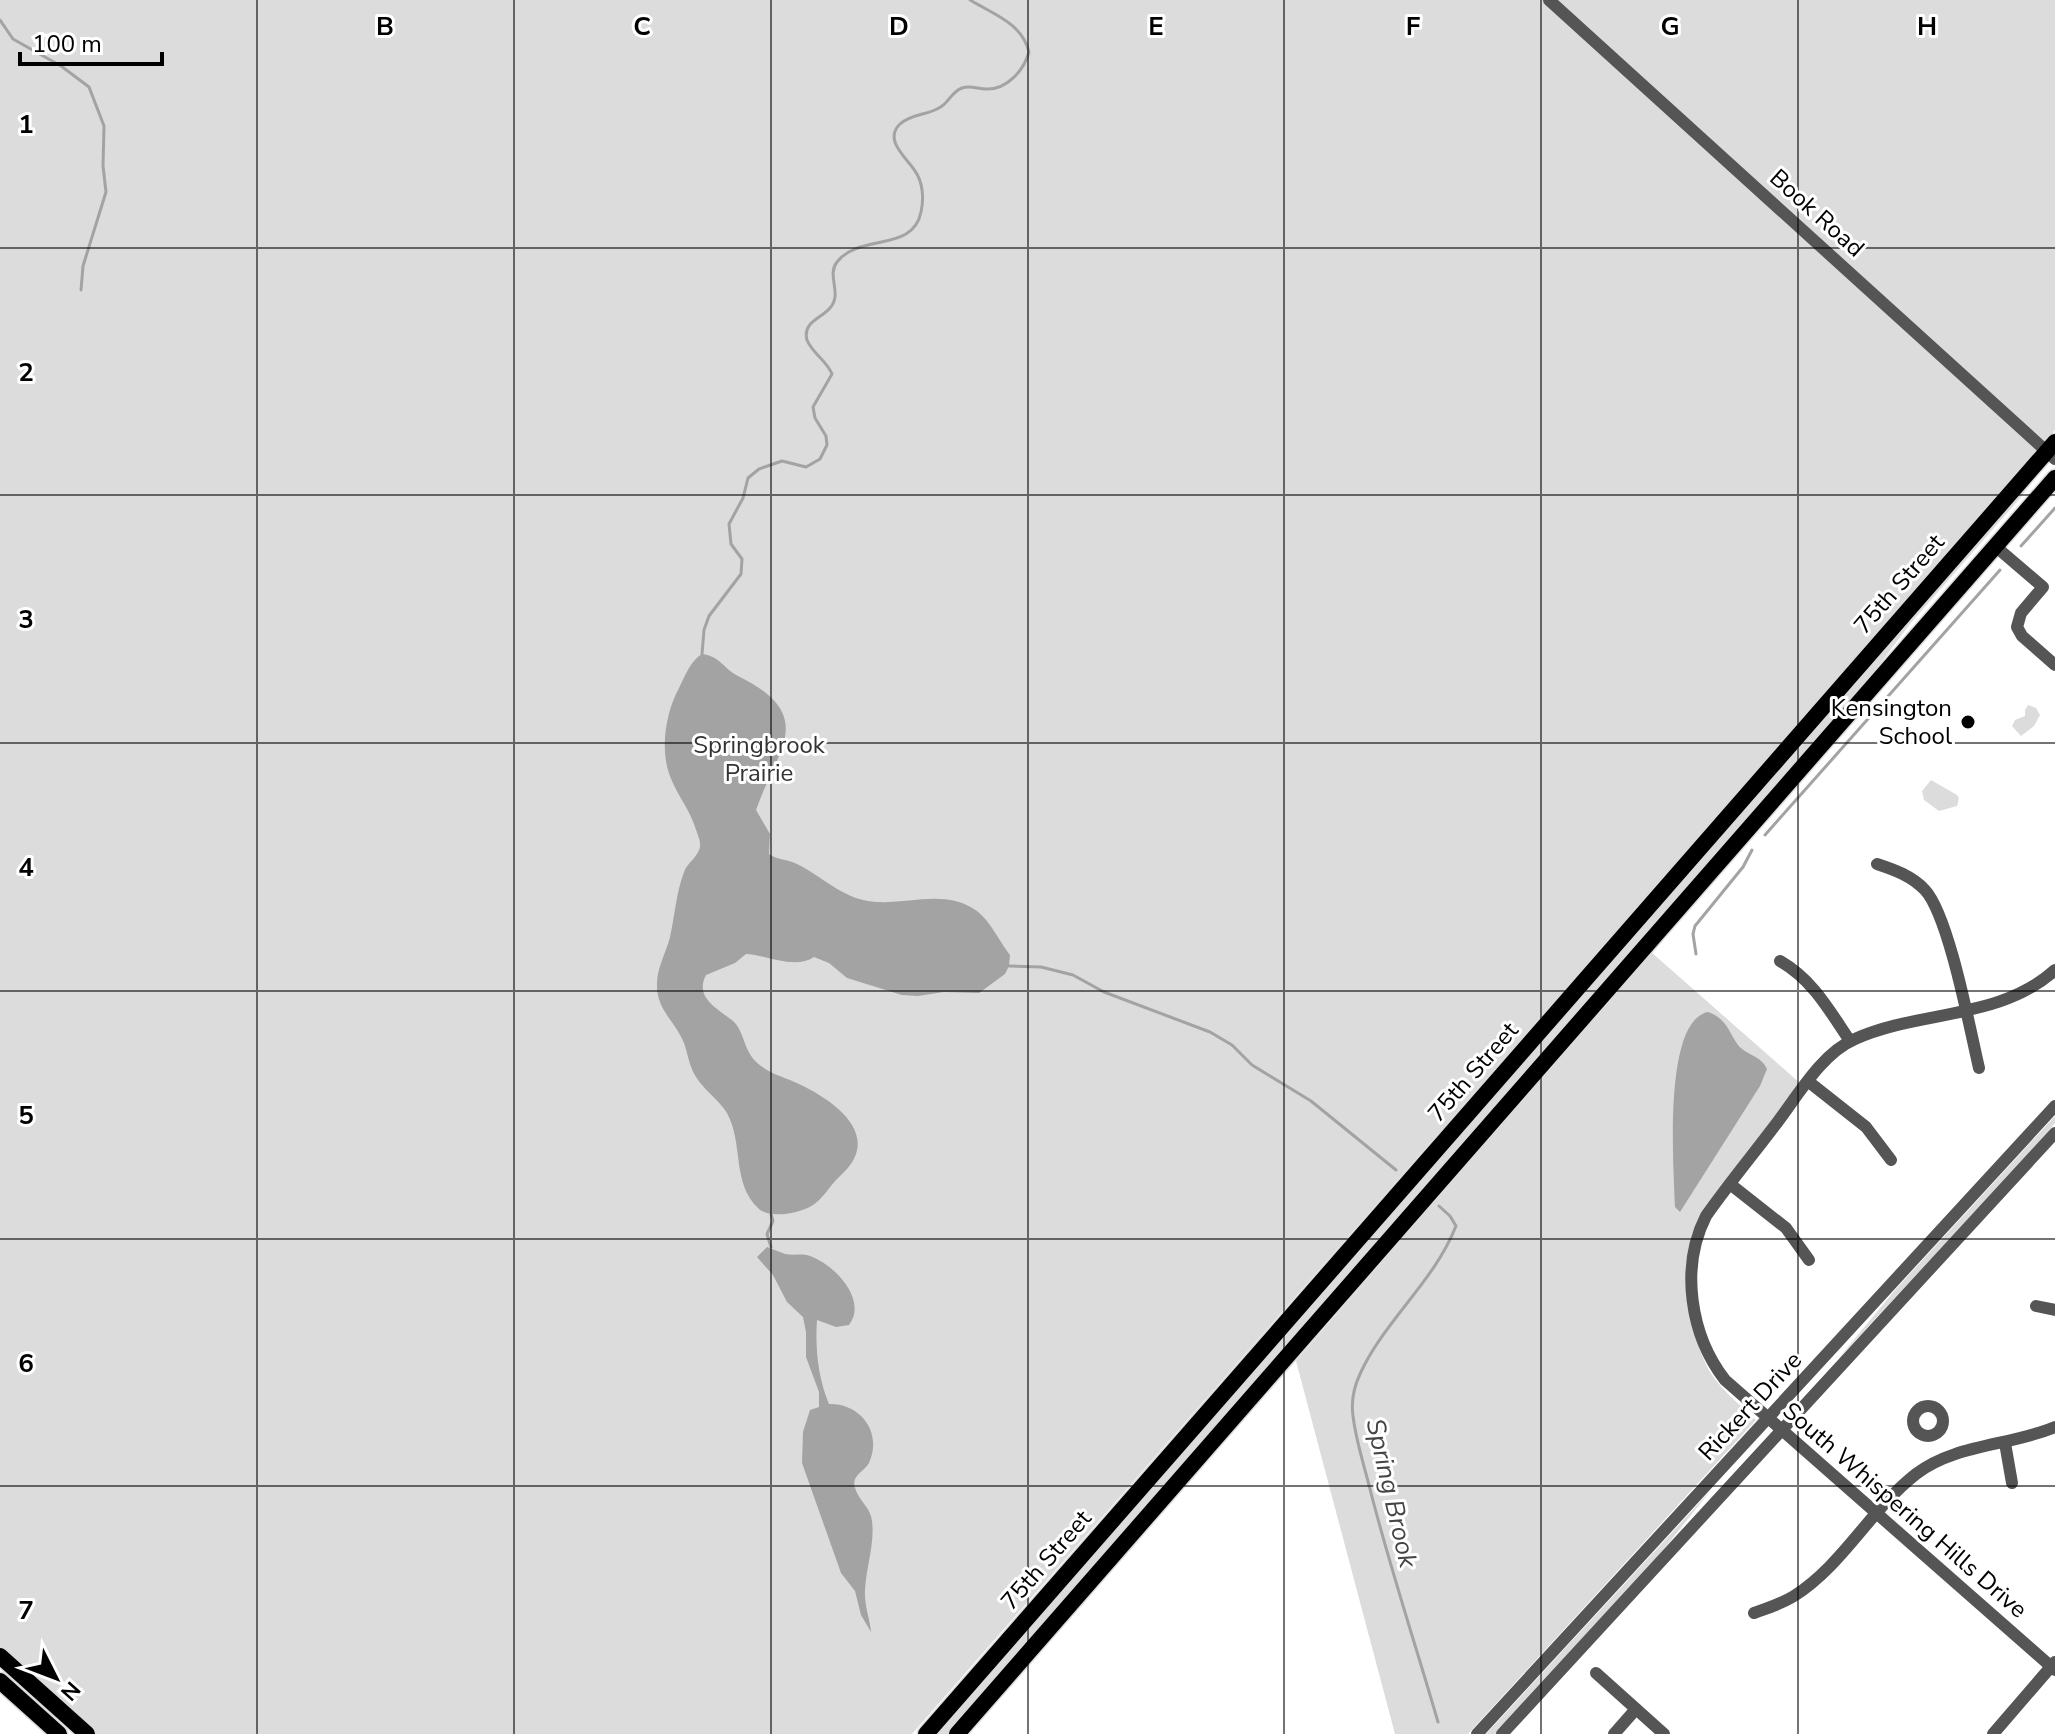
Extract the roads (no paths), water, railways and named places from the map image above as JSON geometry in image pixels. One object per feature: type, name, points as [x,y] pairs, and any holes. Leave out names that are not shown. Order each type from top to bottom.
[{"type":"main road","name":"75th Street","points":[[926,1734],[2052,451]]},
{"type":"main road","name":"75th Street","points":[[957,1734],[2055,478]]},
{"type":"main road","points":[[0,1656],[87,1734]]},
{"type":"main road","points":[[0,1681],[54,1732]]},
{"type":"street","name":"Book Road","points":[[1549,0],[2052,451]]},
{"type":"street","points":[[1995,546],[2043,587],[2021,613],[2017,627],[2022,636],[2055,665]]},
{"type":"street","points":[[1877,864],[1914,880],[1924,888],[1936,906],[1979,1068]]},
{"type":"street","points":[[1780,961],[1797,971],[1811,985],[1850,1041]]},
{"type":"street","name":"South Whispering Hills Drive","points":[[2054,1666],[1739,1395],[1713,1363],[1705,1346],[1690,1273],[1695,1241],[1706,1216],[1825,1062],[1850,1041],[1879,1030],[1965,1011],[2024,993],[2055,970]]},
{"type":"street","points":[[1809,1082],[1866,1127],[1891,1160]]},
{"type":"street","name":"Rickert Drive","points":[[1477,1734],[2055,1106]]},
{"type":"street","name":"Rickert Drive","points":[[1502,1734],[2055,1133]]},
{"type":"street","points":[[1730,1184],[1786,1228],[1809,1260]]},
{"type":"street","points":[[2036,1306],[2055,1310]]},
{"type":"street","points":[[1754,1613],[1782,1603],[1802,1591],[1831,1566],[1916,1474],[1942,1459],[2055,1427]]},
{"type":"street","points":[[1934,1436],[1942,1459]]},
{"type":"street","points":[[2005,1443],[2012,1483]]},
{"type":"street","points":[[1993,1734],[2054,1666]]},
{"type":"street","points":[[1596,1673],[1664,1734]]},
{"type":"street","points":[[1614,1734],[1636,1709]]},
{"type":"street","points":[[54,1732],[66,1715]]},
{"type":"waterway","name":"Spring Brook","points":[[702,654],[709,616],[741,574],[742,559],[731,544],[729,524],[743,498],[748,478],[759,469],[782,461],[806,467],[820,459],[827,445],[813,407],[832,374],[809,345],[806,334],[810,325],[834,302],[834,267],[847,253],[908,233],[916,225],[921,212],[923,196],[920,180],[898,149],[895,130],[909,118],[942,106],[962,88],[1001,86],[1014,78],[1027,59],[1029,52],[1025,42],[1013,26],[970,0]]},
{"type":"waterway","points":[[0,20],[13,39],[61,66],[89,87],[104,126],[106,192],[83,266],[81,290]]},
{"type":"waterway","points":[[2021,546],[2055,508]]},
{"type":"waterway","points":[[1765,835],[2000,570]]},
{"type":"waterway","points":[[1696,954],[1695,926],[1743,867],[1752,850]]},
{"type":"waterway","name":"Spring Brook","points":[[1009,966],[1041,967],[1073,975],[1104,992],[1210,1032],[1232,1045],[1252,1065],[1311,1101],[1396,1170]]},
{"type":"waterway","name":"Spring Brook","points":[[1438,1722],[1379,1522],[1356,1435],[1352,1405],[1356,1384],[1370,1355],[1435,1265],[1456,1226],[1439,1206]]},
{"type":"waterway","points":[[771,1214],[773,1221],[767,1234],[771,1247]]},
{"type":"place","name":"Kensington School","points":[[1968,722]]},
{"type":"park label","name":"Springbrook Prairie","points":[[759,759]]}]
